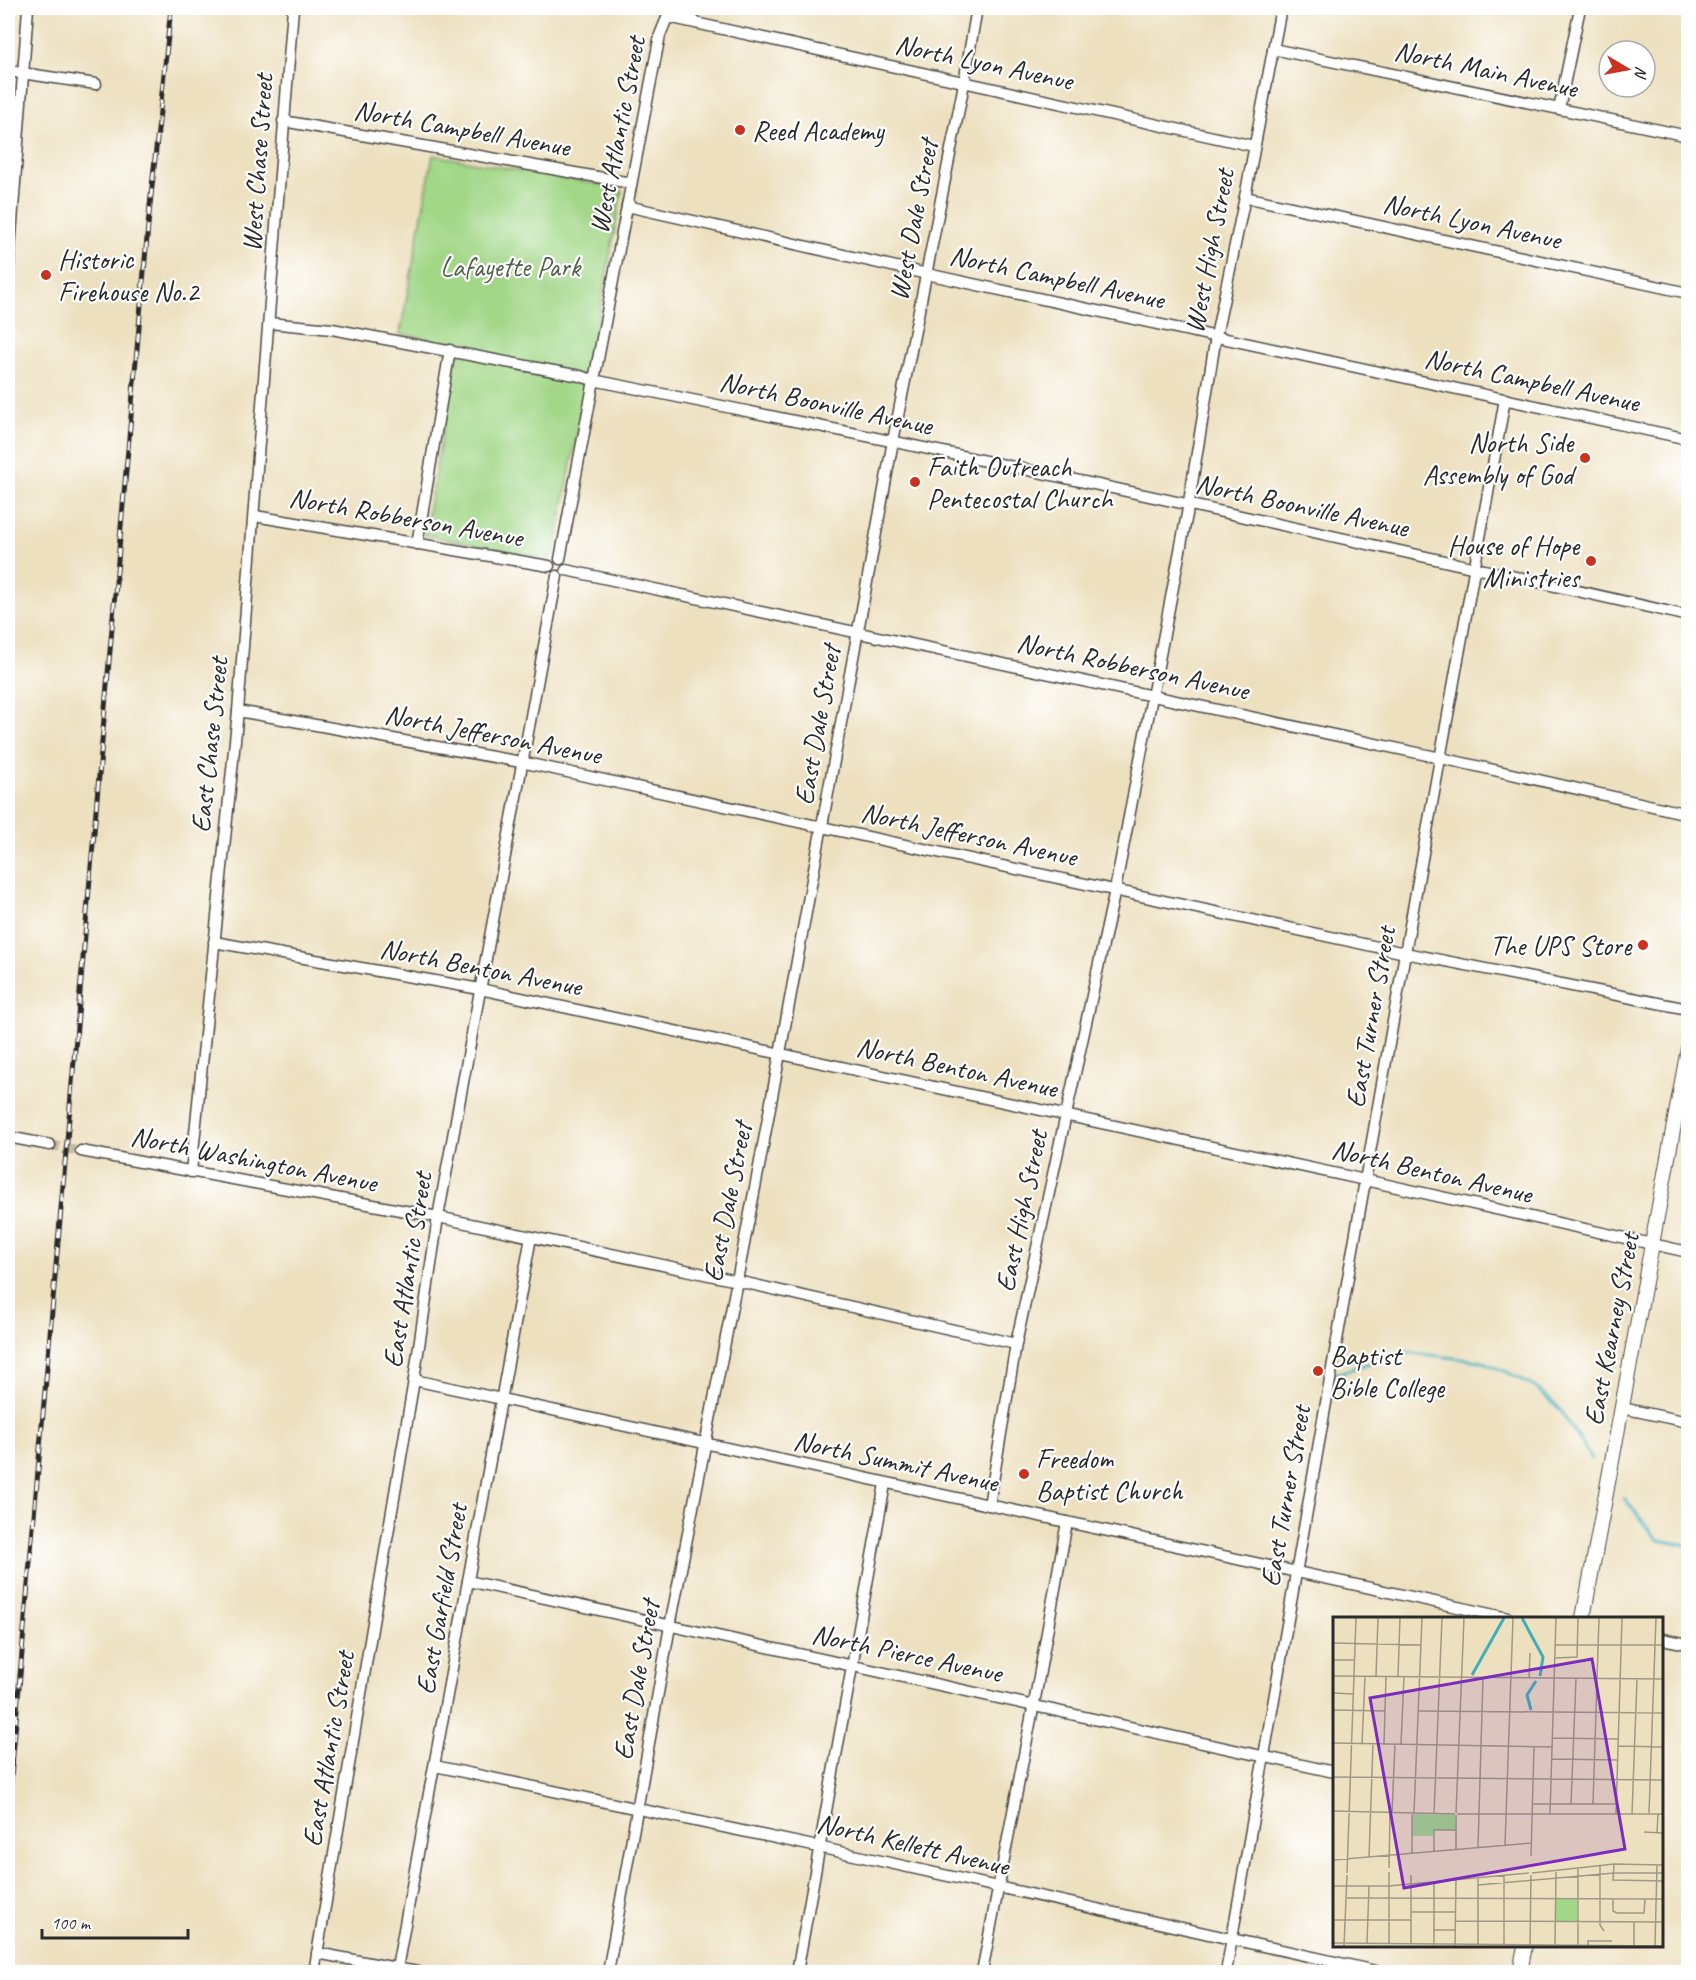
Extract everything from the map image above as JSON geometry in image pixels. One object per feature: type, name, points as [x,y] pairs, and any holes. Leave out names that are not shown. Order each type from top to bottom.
[{"type":"main road","name":"East Kearney Street","points":[[1583,1617],[1689,1049]]},
{"type":"main road","points":[[1520,1972],[1525,1947]]},
{"type":"street","points":[[8,276],[28,8]]},
{"type":"street","name":"West Chase Street","points":[[269,323],[293,8]]},
{"type":"street","points":[[683,8],[696,23]]},
{"type":"street","name":"West Dale Street","points":[[893,441],[977,8]]},
{"type":"street","name":"West High Street","points":[[1188,505],[1216,336],[1281,8]]},
{"type":"street","points":[[1559,108],[1580,8]]},
{"type":"street","name":"North Lyon Avenue","points":[[670,12],[696,23],[1254,146]]},
{"type":"street","name":"West Atlantic Street","points":[[593,380],[660,35],[670,12]]},
{"type":"street","name":"North Main Avenue","points":[[1273,49],[1689,136]]},
{"type":"street","points":[[8,71],[96,84]]},
{"type":"street","name":"North Campbell Avenue","points":[[283,121],[631,183]]},
{"type":"street","name":"North Lyon Avenue","points":[[1245,197],[1689,293]]},
{"type":"street","name":"North Campbell Avenue","points":[[627,206],[927,274],[1689,439]]},
{"type":"street","name":"North Boonville Avenue","points":[[269,323],[333,328],[580,376],[893,441],[1689,616]]},
{"type":"street","name":"East Chase Street","points":[[191,1172],[238,711],[269,323]]},
{"type":"street","points":[[417,544],[450,350]]},
{"type":"street","points":[[560,559],[593,380]]},
{"type":"street","name":"East Turner Street","points":[[1226,1972],[1505,399]]},
{"type":"street","name":"East Dale Street","points":[[608,1972],[670,1626],[823,827],[893,441]]},
{"type":"street","name":"East High Street","points":[[989,1505],[1016,1344],[1116,890],[1188,505]]},
{"type":"street","name":"North Robberson Avenue","points":[[255,516],[549,566]]},
{"type":"street","points":[[560,559],[566,564],[561,573],[550,573],[549,566],[552,561],[560,559]]},
{"type":"street","name":"North Robberson Avenue","points":[[561,573],[859,632],[1689,814]]},
{"type":"street","name":"East Atlantic Street","points":[[314,1972],[414,1380],[438,1217],[521,762],[561,573]]},
{"type":"street","name":"North Jefferson Avenue","points":[[238,711],[521,762],[1405,953],[1689,1009]]},
{"type":"street","name":"North Benton Avenue","points":[[214,942],[480,989],[1689,1252]]},
{"type":"street","points":[[8,1137],[50,1145]]},
{"type":"street","name":"North Washington Avenue","points":[[81,1151],[438,1217],[1016,1344]]},
{"type":"street","name":"East Garfield Street","points":[[397,1968],[531,1237]]},
{"type":"street","name":"North Summit Avenue","points":[[414,1380],[1503,1617]]},
{"type":"street","points":[[1622,1408],[1689,1422]]},
{"type":"street","points":[[797,1972],[885,1484]]},
{"type":"street","points":[[982,1972],[1067,1522]]},
{"type":"street","name":"North Pierce Avenue","points":[[468,1581],[1333,1772]]},
{"type":"street","points":[[1663,1639],[1689,1644]]},
{"type":"street","name":"North Kellett Avenue","points":[[435,1766],[818,1847],[1380,1972]]},
{"type":"street","points":[[317,1953],[417,1972]]},
{"type":"green space","name":"Lafayette Park","points":[[433,155],[619,188],[622,191],[555,551],[549,559],[424,535],[457,351],[456,345],[452,343],[400,334]]},
{"type":"waterway","points":[[1683,892],[1688,894]]},
{"type":"waterway","points":[[1336,1374],[1404,1352],[1480,1361],[1505,1371],[1536,1388],[1559,1408],[1592,1459]]},
{"type":"waterway","points":[[1624,1498],[1658,1540],[1688,1545]]},
{"type":"tunnel","points":[[50,1145],[81,1151]]},
{"type":"railway","points":[[8,1812],[149,215],[171,8]]},
{"type":"place","name":"Reed Academy","points":[[740,130]]},
{"type":"place","name":"Historic Firehouse No.2","points":[[46,275]]},
{"type":"place","name":"North Side Assembly of God","points":[[1585,458]]},
{"type":"place","name":"Faith Outreach Pentecostal Church","points":[[915,482]]},
{"type":"place","name":"House of Hope Ministries","points":[[1591,561]]},
{"type":"place","name":"The UPS Store","points":[[1643,945]]},
{"type":"place","name":"Baptist Bible College","points":[[1318,1371]]},
{"type":"place","name":"Freedom Baptist Church","points":[[1024,1474]]}]
